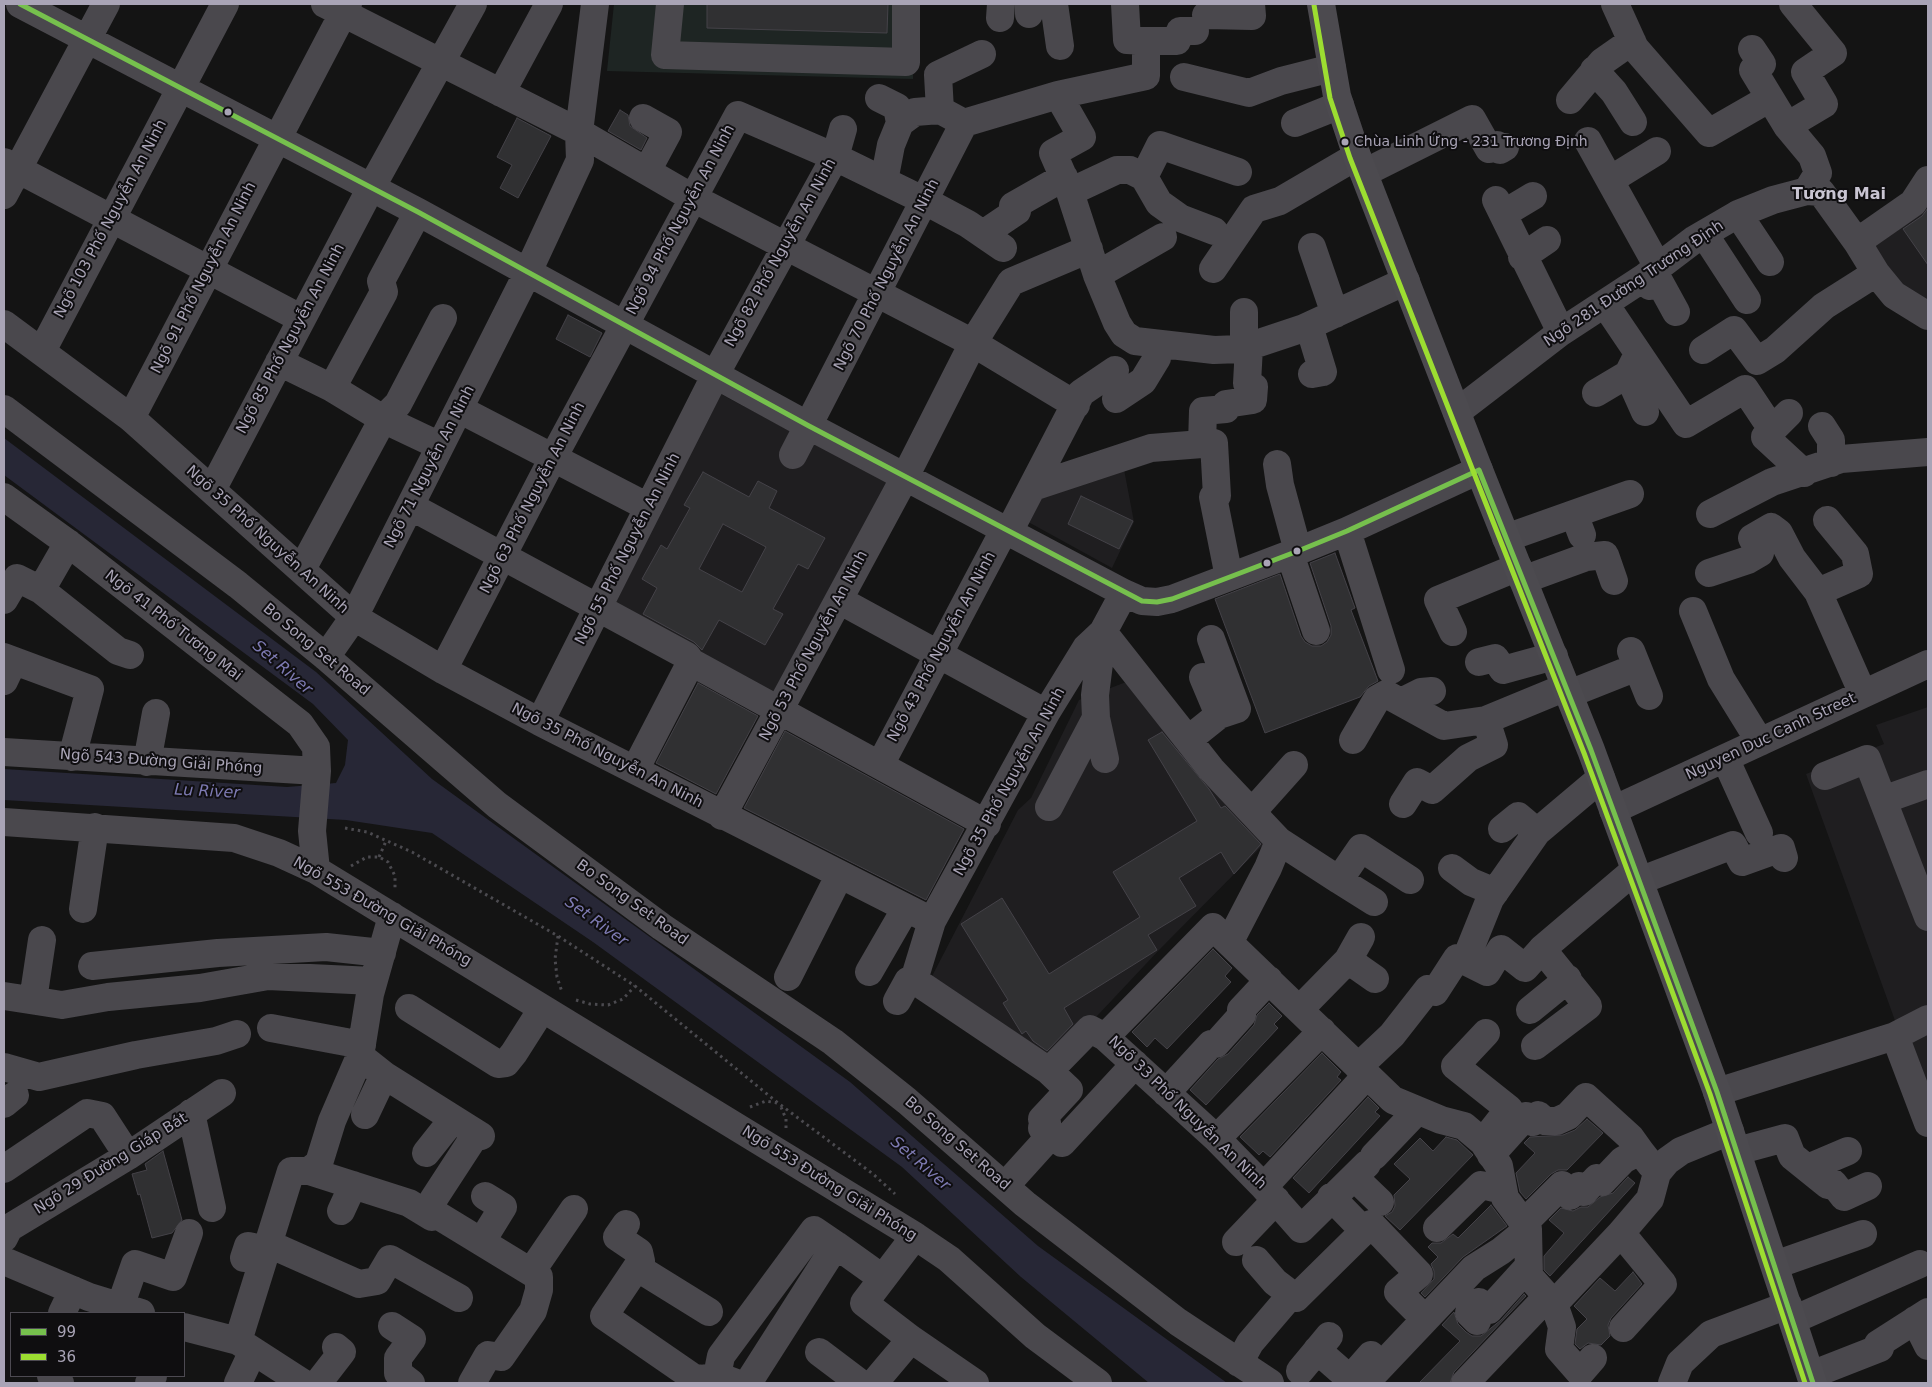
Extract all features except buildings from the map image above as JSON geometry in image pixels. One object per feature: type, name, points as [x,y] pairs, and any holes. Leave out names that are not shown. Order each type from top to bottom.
[{"type":"main road","points":[[1322,4],[1340,105],[1360,164],[1479,470],[1568,690],[1613,810],[1717,1092],[1812,1379]]},
{"type":"street","points":[[20,4],[418,212],[527,274],[809,426],[1142,601],[1158,602],[1294,552],[1347,531],[1479,470]]},
{"type":"street","points":[[4,194],[10,166],[88,39],[106,4]]},
{"type":"street","name":"Ngõ 103 Phố Nguyễn An Ninh","points":[[42,351],[225,4]]},
{"type":"street","name":"Ngõ 85 Phố Nguyễn An Ninh","points":[[212,490],[371,187],[473,4]]},
{"type":"street","points":[[500,93],[549,4]]},
{"type":"street","name":"Ngõ 71 Nguyễn An Ninh","points":[[326,657],[354,617],[527,274],[580,160],[579,132],[595,4]]},
{"type":"street","points":[[670,4],[665,55],[906,62],[906,4]]},
{"type":"street","points":[[1054,4],[1060,46]]},
{"type":"street","points":[[1125,4],[1127,40],[1146,41],[1177,41],[1180,31],[1200,23],[1252,16],[1251,4]]},
{"type":"street","points":[[1615,4],[1635,48],[1709,133],[1770,98]]},
{"type":"street","points":[[1788,126],[1824,104],[1805,72],[1833,53],[1794,4]]},
{"type":"street","points":[[339,7],[440,63],[579,132],[692,198],[974,343],[1076,405]]},
{"type":"street","name":"Ngõ 91 Phố Nguyễn An Ninh","points":[[131,418],[277,138],[339,7]]},
{"type":"street","points":[[884,181],[891,145],[900,123],[915,112],[940,110],[964,124],[1058,95],[1146,76],[1146,41]]},
{"type":"street","points":[[1570,100],[1594,70],[1632,41]]},
{"type":"street","points":[[1752,49],[1762,64],[1753,70],[1788,126],[1812,156],[1818,173],[1807,192]]},
{"type":"street","points":[[940,110],[938,75],[982,54]]},
{"type":"street","points":[[1184,77],[1252,100],[1281,81],[1332,68]]},
{"type":"street","points":[[1594,70],[1614,92],[1633,122]]},
{"type":"street","points":[[835,157],[925,201],[993,241],[1016,211],[1013,206],[1054,169],[1082,138],[1058,95]]},
{"type":"street","points":[[879,98],[897,107],[900,123]]},
{"type":"street","points":[[1295,123],[1340,105]]},
{"type":"street","name":"Ngõ 94 Phố Nguyễn An Ninh","points":[[623,326],[738,115],[835,157]]},
{"type":"street","points":[[643,118],[668,132],[647,171]]},
{"type":"street","points":[[1213,269],[1254,209],[1280,200],[1360,164],[1472,119],[1489,149],[1497,146],[1500,150],[1505,147]]},
{"type":"street","name":"Ngõ 70 Phố Nguyễn An Ninh","points":[[794,455],[964,124]]},
{"type":"street","name":"Ngõ 82 Phố Nguyễn An Ninh","points":[[715,375],[835,157],[843,129]]},
{"type":"street","points":[[1588,141],[1610,180],[1652,272],[1650,286],[1659,280],[1676,312]]},
{"type":"street","points":[[1144,178],[1160,145],[1238,172]]},
{"type":"street","points":[[1610,180],[1657,150]]},
{"type":"street","points":[[10,166],[113,218],[302,319]]},
{"type":"street","points":[[1054,169],[1130,170],[1144,178],[1159,204],[1180,218],[1207,228],[1142,258],[1138,252]]},
{"type":"street","points":[[1054,169],[1097,275],[1124,334],[1152,350],[1160,360],[1157,385]]},
{"type":"street","points":[[1857,242],[1913,203],[1928,180]]},
{"type":"street","points":[[1807,192],[1821,192],[1857,242],[1876,273],[1894,295],[1928,316]]},
{"type":"street","name":"Ngõ 281 Đường Trương Định","points":[[1457,412],[1561,332],[1652,272],[1704,234],[1738,214],[1773,200],[1807,192]]},
{"type":"street","points":[[1533,196],[1499,207],[1561,332]]},
{"type":"street","points":[[332,388],[384,292],[381,281],[418,212]]},
{"type":"street","points":[[1738,214],[1772,254]]},
{"type":"street","points":[[1704,234],[1747,300]]},
{"type":"street","points":[[1097,275],[1163,238]]},
{"type":"street","points":[[1522,256],[1547,240]]},
{"type":"street","points":[[1312,247],[1322,320],[1335,358],[1321,367]]},
{"type":"street","name":"Ngõ 53 Phố Nguyễn An Ninh","points":[[722,816],[905,477],[974,343],[1011,282],[1088,249]]},
{"type":"street","points":[[1704,350],[1734,330],[1757,361],[1775,350],[1824,306],[1876,273]]},
{"type":"street","points":[[1152,350],[1214,350],[1247,347],[1322,320],[1406,281]]},
{"type":"street","points":[[1604,304],[1633,364],[1686,424],[1745,388],[1777,416],[1766,437],[1804,473]]},
{"type":"street","points":[[1033,487],[1151,448],[1202,444],[1203,411],[1226,409],[1226,404],[1253,400],[1254,387],[1248,383],[1244,312]]},
{"type":"street","points":[[302,569],[383,419],[398,404],[443,318]]},
{"type":"street","name":"Ngõ 35 Phố Nguyễn An Ninh","points":[[4,324],[131,418],[354,617],[443,670],[540,722],[839,876],[932,921],[1046,714],[1086,648],[1103,632],[1124,593]]},
{"type":"street","name":"Ngõ 63 Phố Nguyễn An Ninh","points":[[443,670],[623,326]]},
{"type":"street","points":[[1116,399],[1143,381],[1152,350]]},
{"type":"street","points":[[280,362],[332,388],[383,419],[440,446]]},
{"type":"street","points":[[1596,393],[1633,364]]},
{"type":"street","points":[[1633,364],[1637,407]]},
{"type":"street","name":"Ngõ 43 Phố Nguyễn An Ninh","points":[[880,765],[1006,530],[1015,520],[1033,487],[1081,393],[1116,370]]},
{"type":"street","name":"Ngõ 55 Phố Nguyễn An Ninh","points":[[540,722],[715,375]]},
{"type":"street","name":"Bo Song Set Road","points":[[4,409],[238,585],[326,657],[497,805],[662,927],[833,1042],[907,1101],[1005,1186],[1178,1322],[1270,1383]]},
{"type":"street","points":[[459,409],[648,507]]},
{"type":"street","points":[[1822,426],[1830,440],[1831,463]]},
{"type":"street","points":[[1214,443],[1216,496],[1213,497],[1229,577]]},
{"type":"street","points":[[1710,514],[1772,482],[1804,473],[1841,459],[1928,452]]},
{"type":"street","points":[[1278,464],[1280,485],[1294,552],[1316,632]]},
{"type":"street","points":[[1506,538],[1578,524],[1630,494]]},
{"type":"street","name":"Ngõ 41 Phố Tương Mai","points":[[4,497],[68,543],[300,724],[316,747],[318,771],[312,831],[316,870]]},
{"type":"street","points":[[410,506],[687,656],[691,662],[987,824]]},
{"type":"street","points":[[1818,592],[1859,574],[1855,554],[1828,519]]},
{"type":"street","points":[[1709,573],[1748,560],[1760,552],[1752,538],[1771,527],[1779,532],[1792,558],[1818,592],[1863,694]]},
{"type":"street","points":[[1347,531],[1391,670]]},
{"type":"street","points":[[41,590],[68,543]]},
{"type":"street","points":[[1453,632],[1438,600],[1520,573],[1586,557],[1605,555],[1614,581]]},
{"type":"street","points":[[4,600],[17,578],[41,590],[118,652],[130,655]]},
{"type":"street","points":[[839,600],[1046,714]]},
{"type":"street","points":[[1691,612],[1721,679],[1760,742]]},
{"type":"street","points":[[1103,632],[1094,695],[1096,718],[1105,759]]},
{"type":"street","points":[[1103,632],[1211,769],[1279,840],[1374,902]]},
{"type":"street","points":[[1189,739],[1219,715],[1237,709],[1216,657],[1212,639]]},
{"type":"street","points":[[1479,662],[1496,658],[1503,670],[1554,656]]},
{"type":"street","points":[[1353,740],[1377,698],[1386,694],[1444,726],[1486,720],[1568,690],[1634,659],[1649,696]]},
{"type":"street","points":[[635,770],[691,662]]},
{"type":"street","name":"Nguyen Duc Canh Street","points":[[1613,810],[1928,664]]},
{"type":"street","points":[[7,667],[90,689],[72,757]]},
{"type":"street","points":[[1203,677],[1219,715]]},
{"type":"street","points":[[1401,702],[1421,692],[1432,690]]},
{"type":"street","points":[[147,762],[155,713]]},
{"type":"street","points":[[1049,807],[1096,718]]},
{"type":"street","points":[[1404,804],[1417,782],[1432,790],[1468,758],[1494,745],[1486,720]]},
{"type":"street","name":"Ngõ 543 Đường Giải Phóng","points":[[4,752],[318,771]]},
{"type":"street","points":[[1725,758],[1765,826]]},
{"type":"street","points":[[1825,776],[1867,759],[1928,918]]},
{"type":"street","points":[[1252,812],[1294,765]]},
{"type":"street","points":[[1465,961],[1495,892],[1514,861],[1537,832],[1601,778]]},
{"type":"street","points":[[1883,800],[1928,784]]},
{"type":"street","points":[[1502,829],[1518,816],[1537,832]]},
{"type":"street","name":"Ngõ 553 Đường Giải Phóng","points":[[4,822],[234,838],[279,853],[393,906],[542,1009],[949,1259],[1035,1336],[1098,1383]]},
{"type":"street","points":[[83,909],[95,828]]},
{"type":"street","points":[[1230,941],[1268,868],[1279,840]]},
{"type":"street","points":[[1236,1242],[1363,1071],[1457,958],[1487,972],[1501,949],[1525,968],[1542,949],[1637,875],[1734,845],[1742,862],[1781,848],[1784,858]]},
{"type":"street","points":[[1339,880],[1361,848],[1410,880]]},
{"type":"street","points":[[1452,868],[1471,882],[1495,892]]},
{"type":"street","points":[[788,977],[839,876]]},
{"type":"street","points":[[309,1171],[319,1163],[332,1120],[361,1050],[373,981],[393,906]]},
{"type":"street","points":[[869,972],[906,908]]},
{"type":"street","points":[[914,980],[932,921]]},
{"type":"street","name":"Ngõ 33 Phố Nguyễn An Ninh","points":[[1417,1111],[1365,1166],[1300,1229],[1274,1190],[1105,1037],[1213,928],[1230,941],[1393,1100],[1441,1120],[1464,1126],[1487,1148]]},
{"type":"street","points":[[1300,1009],[1348,960],[1361,936]]},
{"type":"street","points":[[33,1000],[42,940]]},
{"type":"street","points":[[92,966],[218,953],[326,947],[382,953]]},
{"type":"street","points":[[1535,1046],[1588,1006],[1542,949]]},
{"type":"street","points":[[1348,960],[1375,979]]},
{"type":"street","points":[[4,996],[62,1005],[108,997],[200,988],[268,976],[373,981]]},
{"type":"street","points":[[1530,1010],[1568,979]]},
{"type":"street","points":[[897,1001],[908,981],[914,980],[1064,1077],[1069,1090],[1042,1119],[1047,1124],[1042,1128],[1050,1136],[1052,1134],[1062,1143],[1135,1064]]},
{"type":"street","points":[[1166,1093],[1211,1044],[1216,1044],[1242,1015],[1241,1010],[1270,980]]},
{"type":"street","points":[[409,1008],[498,1064],[506,1063],[542,1009]]},
{"type":"street","points":[[1717,1092],[1895,1036],[1928,1019]]},
{"type":"street","points":[[271,1028],[361,1050],[384,1075],[478,1135],[434,1211]]},
{"type":"street","points":[[1064,1077],[1090,1029],[1105,1037]]},
{"type":"street","points":[[1225,1130],[1322,1031]]},
{"type":"street","points":[[1486,1033],[1455,1066],[1509,1109],[1487,1148]]},
{"type":"street","points":[[4,1067],[38,1077],[136,1055],[216,1041],[237,1034]]},
{"type":"street","points":[[1895,1036],[1928,1123]]},
{"type":"street","points":[[365,1115],[384,1075]]},
{"type":"street","name":"Ngõ 29 Đường Giáp Bát","points":[[4,1238],[9,1228],[128,1156],[222,1093]]},
{"type":"street","points":[[1487,1148],[1526,1116],[1532,1122],[1538,1116],[1545,1121],[1557,1121],[1568,1116],[1586,1097],[1630,1137],[1657,1173]]},
{"type":"street","points":[[191,1113],[212,1208]]},
{"type":"street","points":[[4,1169],[87,1114],[102,1116],[128,1156]]},
{"type":"street","points":[[426,1153],[454,1119]]},
{"type":"street","points":[[1005,1186],[1050,1136]]},
{"type":"street","points":[[1480,1378],[1550,1300],[1621,1233],[1650,1199],[1657,1173],[1667,1161],[1681,1151],[1734,1141],[1785,1138],[1792,1156],[1828,1185],[1833,1183],[1844,1197],[1868,1186]]},
{"type":"street","points":[[1487,1148],[1498,1166],[1505,1198],[1526,1226],[1528,1267],[1531,1280],[1550,1300],[1562,1327],[1558,1349],[1580,1373],[1594,1358]]},
{"type":"street","points":[[1808,1168],[1848,1151]]},
{"type":"street","points":[[1364,1383],[1474,1268],[1501,1251],[1526,1226],[1562,1185],[1570,1196],[1579,1186],[1584,1192],[1597,1178],[1602,1182],[1623,1160],[1640,1152]]},
{"type":"street","points":[[1365,1166],[1380,1202]]},
{"type":"street","points":[[238,1383],[260,1251],[290,1171],[309,1171],[434,1211],[539,1277],[539,1290],[534,1311],[501,1357],[488,1355],[472,1383]]},
{"type":"street","points":[[341,1211],[353,1185]]},
{"type":"street","points":[[1441,1223],[1458,1230],[1492,1194],[1502,1190]]},
{"type":"street","points":[[482,1241],[503,1207],[485,1196]]},
{"type":"street","points":[[1332,1197],[1364,1231]]},
{"type":"street","points":[[531,1272],[574,1209]]},
{"type":"street","points":[[626,1224],[617,1237],[639,1252],[641,1261],[604,1316],[682,1378],[726,1380],[721,1356],[777,1277],[788,1268],[814,1230],[882,1278]]},
{"type":"street","points":[[1256,1260],[1275,1282],[1296,1298],[1370,1224],[1418,1274],[1398,1292],[1425,1319]]},
{"type":"street","points":[[4,1261],[68,1302],[130,1310],[135,1264],[173,1277],[189,1233]]},
{"type":"street","points":[[1621,1233],[1663,1284],[1623,1328]]},
{"type":"street","points":[[1775,1265],[1863,1234]]},
{"type":"street","points":[[914,1236],[864,1303],[911,1340],[975,1383]]},
{"type":"street","points":[[748,1383],[836,1245]]},
{"type":"street","points":[[260,1251],[359,1284],[377,1281],[390,1259],[459,1298]]},
{"type":"street","points":[[359,1284],[371,1254]]},
{"type":"street","points":[[1672,1383],[1680,1363],[1711,1334],[1790,1312],[1920,1264]]},
{"type":"street","points":[[1477,1321],[1469,1313],[1479,1302],[1489,1310],[1528,1267]]},
{"type":"street","points":[[638,1268],[708,1312]]},
{"type":"street","points":[[1239,1362],[1250,1343],[1290,1295]]},
{"type":"street","points":[[1812,1379],[1880,1348],[1878,1344],[1922,1316],[1928,1346]]},
{"type":"street","points":[[392,1326],[412,1339],[398,1358],[398,1373],[411,1383]]},
{"type":"street","points":[[185,1327],[245,1346],[303,1383]]},
{"type":"street","points":[[874,1383],[911,1340]]},
{"type":"street","points":[[1300,1371],[1323,1343],[1350,1379],[1382,1342],[1394,1352]]},
{"type":"street","points":[[318,1383],[342,1352],[336,1347]]},
{"type":"street","points":[[819,1352],[860,1383]]},
{"type":"path","points":[[345,828],[367,832],[412,852],[558,936],[635,986],[778,1103],[873,1174],[901,1200]]},
{"type":"path","points":[[378,857],[386,841]]},
{"type":"path","points":[[345,871],[367,857],[378,857],[388,862],[395,876],[393,906]]},
{"type":"path","points":[[558,936],[554,959],[557,977],[563,992],[590,1004],[608,1005],[623,999],[635,986]]},
{"type":"path","points":[[748,1108],[766,1101],[778,1103]]},
{"type":"path","points":[[778,1103],[786,1119],[784,1135]]},
{"type":"shaded area","points":[[614,4],[913,4],[913,79],[607,71]]},
{"type":"shaded area","points":[[1924,202],[1928,208],[1928,312],[1861,244]]},
{"type":"shaded area","points":[[715,391],[892,485],[778,699],[600,604]]},
{"type":"shaded area","points":[[1123,464],[1134,522],[1112,568],[1021,518],[1035,491]]},
{"type":"shaded area","points":[[1134,679],[1263,845],[1160,949],[1050,1066],[928,984],[1018,810],[1031,798],[1079,700]]},
{"type":"shaded area","points":[[1928,707],[1928,1112],[1806,774],[1884,744],[1876,725]]},
{"type":"water","points":[[4,438],[316,672],[432,779],[850,1082],[1038,1246],[1227,1383],[1149,1383],[1021,1277],[902,1167],[593,942],[432,833],[346,820],[4,800],[4,769],[287,787],[336,783],[345,765],[348,740],[313,704],[4,475]]},
{"type":"transit line","name":"99","points":[[20,4],[418,212],[809,426],[1142,601],[1157,602],[1172,599],[1298,551],[1347,531],[1479,470]]},
{"type":"transit line","name":"36","points":[[1314,5],[1330,98],[1350,158],[1584,753],[1710,1094],[1805,1383]]},
{"type":"transit line","name":"99","points":[[1479,470],[1591,750],[1717,1092],[1813,1383]]},
{"type":"place","name":"Chùa Linh Ứng - 231 Trương Định","points":[[1345,142]]},
{"type":"district","name":"Tương Mai","points":[[1839,195]]},
{"type":"water label","name":"Set River","points":[[282,668]]},
{"type":"water label","name":"Lu River","points":[[207,792]]},
{"type":"water label","name":"Set River","points":[[596,922]]},
{"type":"water label","name":"Set River","points":[[920,1164]]}]
